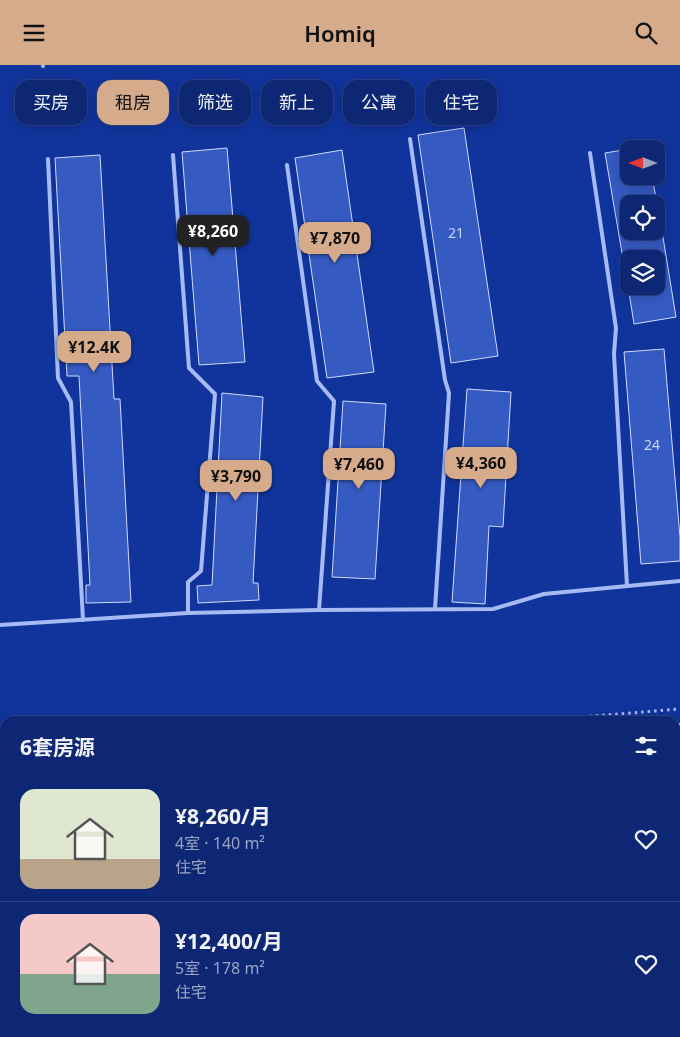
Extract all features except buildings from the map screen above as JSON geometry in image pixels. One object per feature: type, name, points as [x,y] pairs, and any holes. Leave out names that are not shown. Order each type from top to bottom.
[{"type":"lane","points":[[410,139],[449,393],[435,609]]},
{"type":"lane","points":[[590,153],[616,328],[614,354],[627,586]]},
{"type":"lane","points":[[173,155],[189,368],[215,394],[201,571],[188,582],[188,613]]},
{"type":"lane","points":[[48,159],[58,379],[71,402],[83,620]]},
{"type":"lane","points":[[287,165],[317,381],[334,401],[320,610]]},
{"type":"lane","points":[[0,625],[188,613],[493,609],[544,594],[680,581]]},
{"type":"path","points":[[593,716],[680,709]]}]
